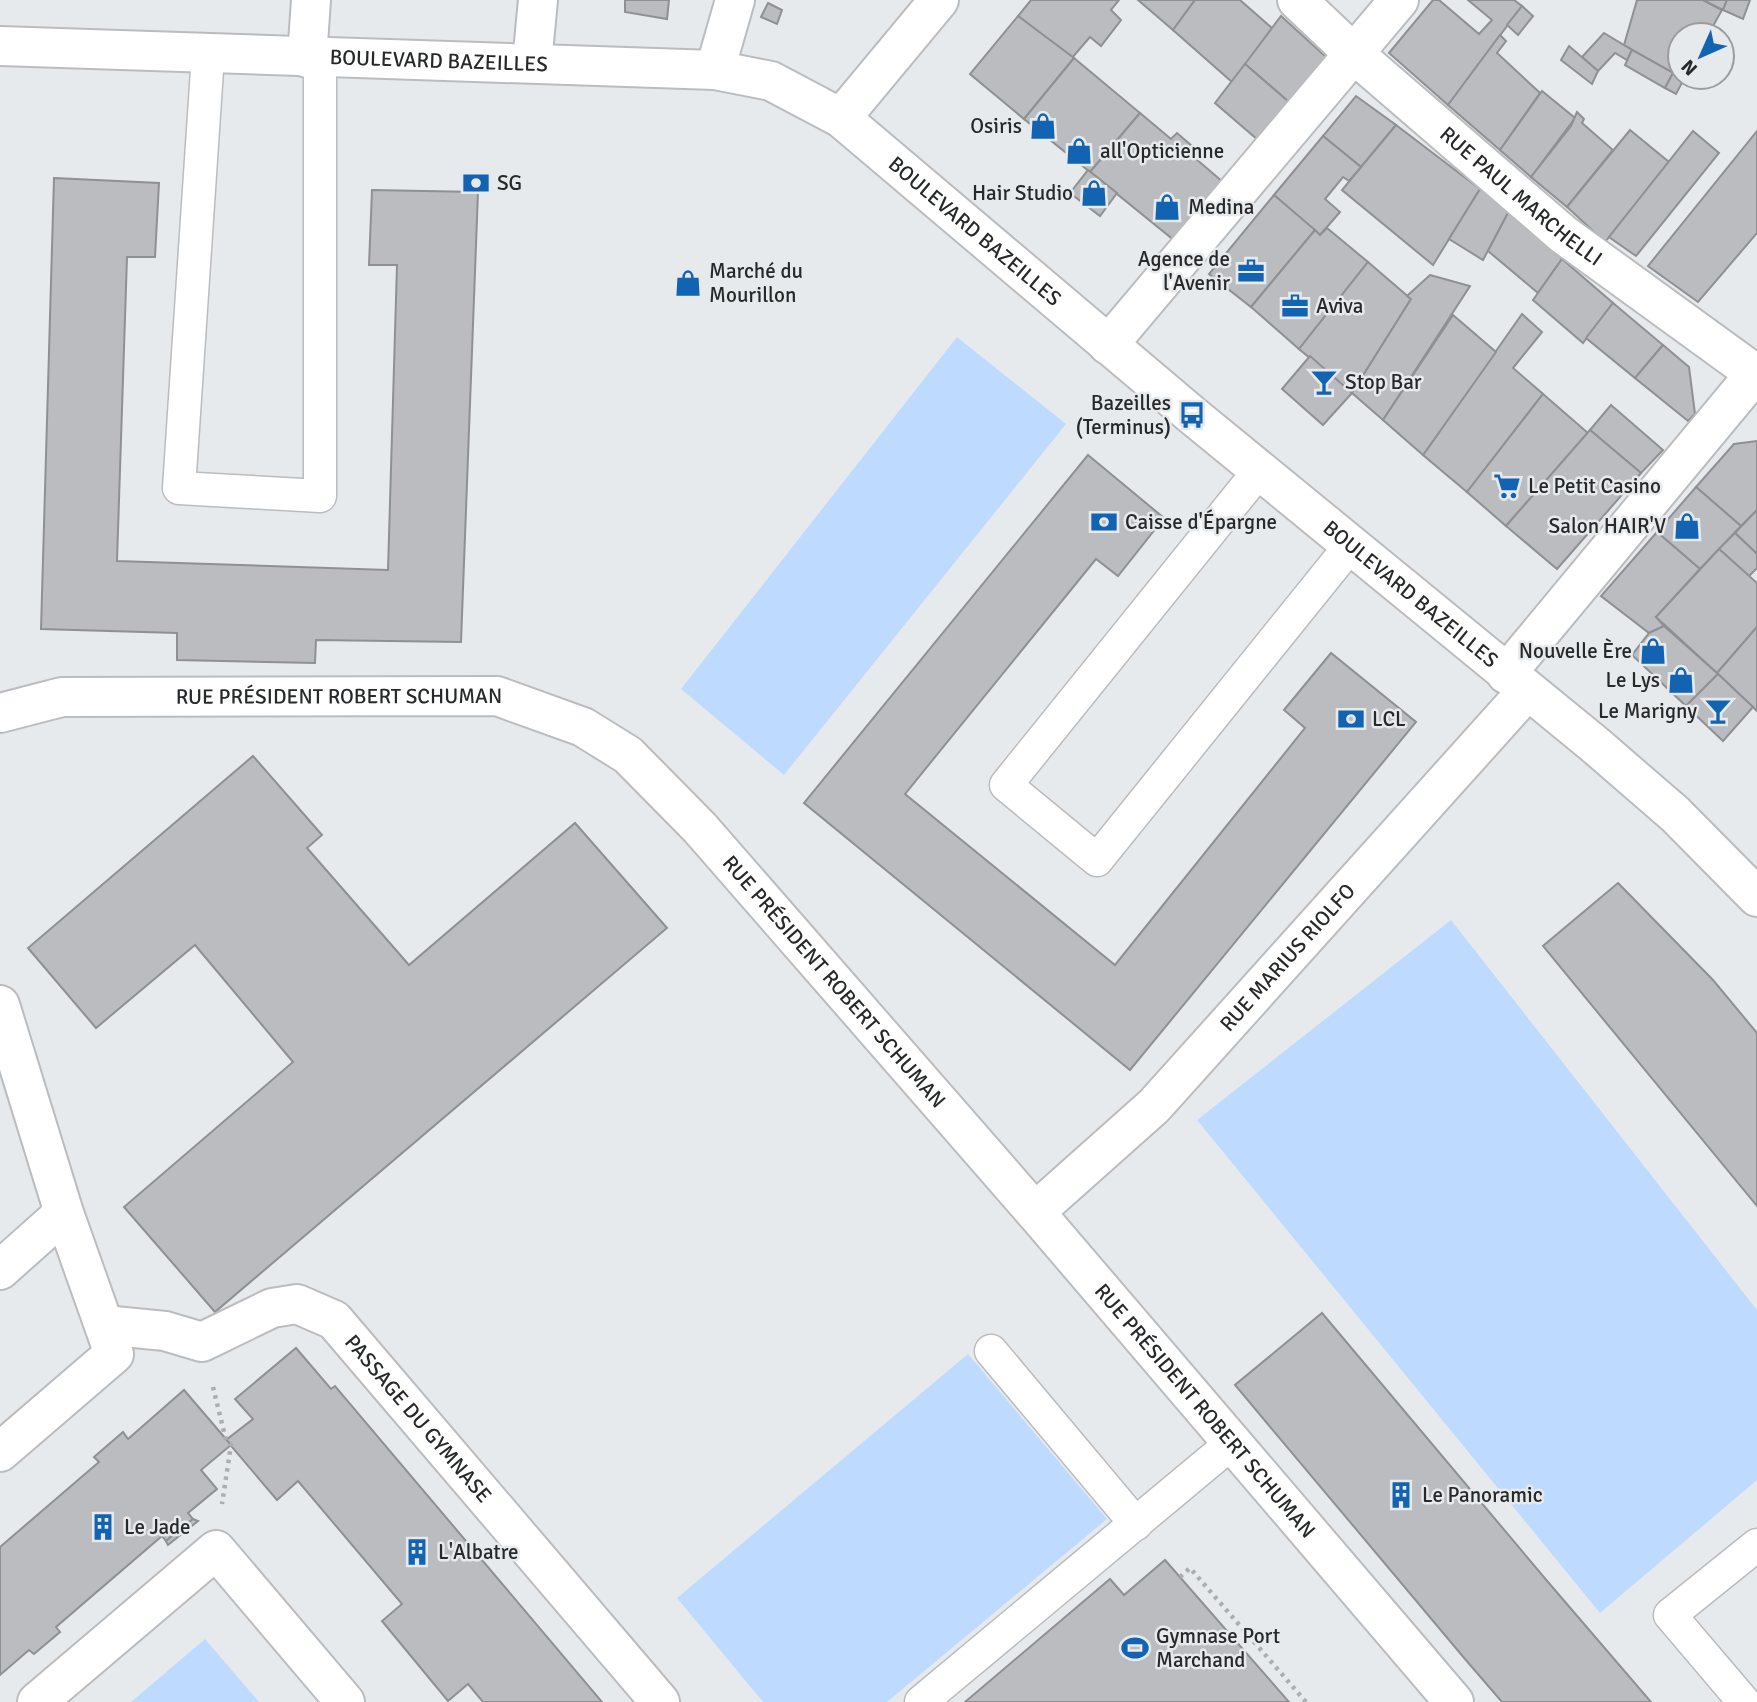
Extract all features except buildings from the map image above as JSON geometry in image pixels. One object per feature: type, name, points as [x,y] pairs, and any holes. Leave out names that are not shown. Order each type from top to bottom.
[{"type":"street","points":[[311,0],[313,58]]},
{"type":"street","points":[[532,63],[538,0]]},
{"type":"street","points":[[715,71],[734,0]]},
{"type":"street","points":[[841,118],[940,0]]},
{"type":"street","name":"RUE PAUL MARCHELLI","points":[[1297,0],[1353,53],[1564,234],[1756,375]]},
{"type":"street","points":[[1108,345],[1399,0]]},
{"type":"street","name":"BOULEVARD BAZEILLES","points":[[0,46],[715,71],[771,81],[841,118],[1108,345],[1675,814],[1757,897]]},
{"type":"street","name":"RUE MARIUS RIOLFO","points":[[1035,1212],[1154,1106],[1516,683],[1756,375]]},
{"type":"street","name":"RUE PRÉSIDENT ROBERT SCHUMAN","points":[[0,713],[62,697],[497,696],[583,727],[628,755],[700,828],[1035,1212],[1454,1702]]},
{"type":"street","points":[[0,1005],[64,1213],[114,1354],[0,1452]]},
{"type":"street","points":[[0,1270],[64,1213]]},
{"type":"street","name":"PASSAGE DU GYMNASE","points":[[202,1342],[272,1308],[297,1304],[334,1320],[660,1702]]},
{"type":"street","points":[[104,1325],[165,1331],[202,1342]]},
{"type":"street","points":[[37,1702],[216,1550],[345,1702]]},
{"type":"lane","points":[[208,55],[179,488],[320,496],[313,58]]},
{"type":"lane","points":[[1259,471],[1006,785],[1026,802],[1097,860],[1350,546]]},
{"type":"lane","points":[[991,1351],[1136,1524]]},
{"type":"lane","points":[[921,1702],[1233,1442]]},
{"type":"lane","points":[[1744,1702],[1670,1615],[1757,1545]]},
{"type":"path","points":[[202,1342],[226,1440],[231,1445],[216,1550]]},
{"type":"path","points":[[1180,1577],[1191,1568],[1306,1702]]},
{"type":"shaded area","points":[[957,337],[1066,424],[784,775],[681,689]]},
{"type":"shaded area","points":[[1451,920],[1757,1310],[1757,1480],[1600,1613],[1197,1120]]},
{"type":"shaded area","points":[[968,1354],[1107,1519],[887,1702],[763,1702],[677,1598]]},
{"type":"shaded area","points":[[205,1639],[259,1702],[131,1702]]},
{"type":"place","name":"Osiris","points":[[1043,126]]},
{"type":"place","name":"all'Opticienne","points":[[1079,151]]},
{"type":"place","name":"SG","points":[[476,183]]},
{"type":"place","name":"Hair Studio","points":[[1094,193]]},
{"type":"place","name":"Medina","points":[[1167,207]]},
{"type":"place","name":"Agence de l'Avenir","points":[[1251,271]]},
{"type":"place","name":"Marché du Mourillon","points":[[688,283]]},
{"type":"place","name":"Aviva","points":[[1295,306]]},
{"type":"place","name":"Stop Bar","points":[[1324,382]]},
{"type":"place","name":"Bazeilles (Terminus)","points":[[1192,415]]},
{"type":"place","name":"Le Petit Casino","points":[[1507,486]]},
{"type":"place","name":"Caisse d'Épargne","points":[[1104,522]]},
{"type":"place","name":"Salon HAIR'V","points":[[1687,526]]},
{"type":"place","name":"Nouvelle Ère","points":[[1653,651]]},
{"type":"place","name":"Le Lys","points":[[1681,680]]},
{"type":"place","name":"Le Marigny","points":[[1718,711]]},
{"type":"place","name":"LCL","points":[[1351,719]]},
{"type":"place","name":"Le Panoramic","points":[[1401,1495]]},
{"type":"place","name":"Le Jade","points":[[103,1527]]},
{"type":"place","name":"L'Albatre","points":[[417,1552]]},
{"type":"place","name":"Gymnase Port Marchand","points":[[1135,1648]]}]
